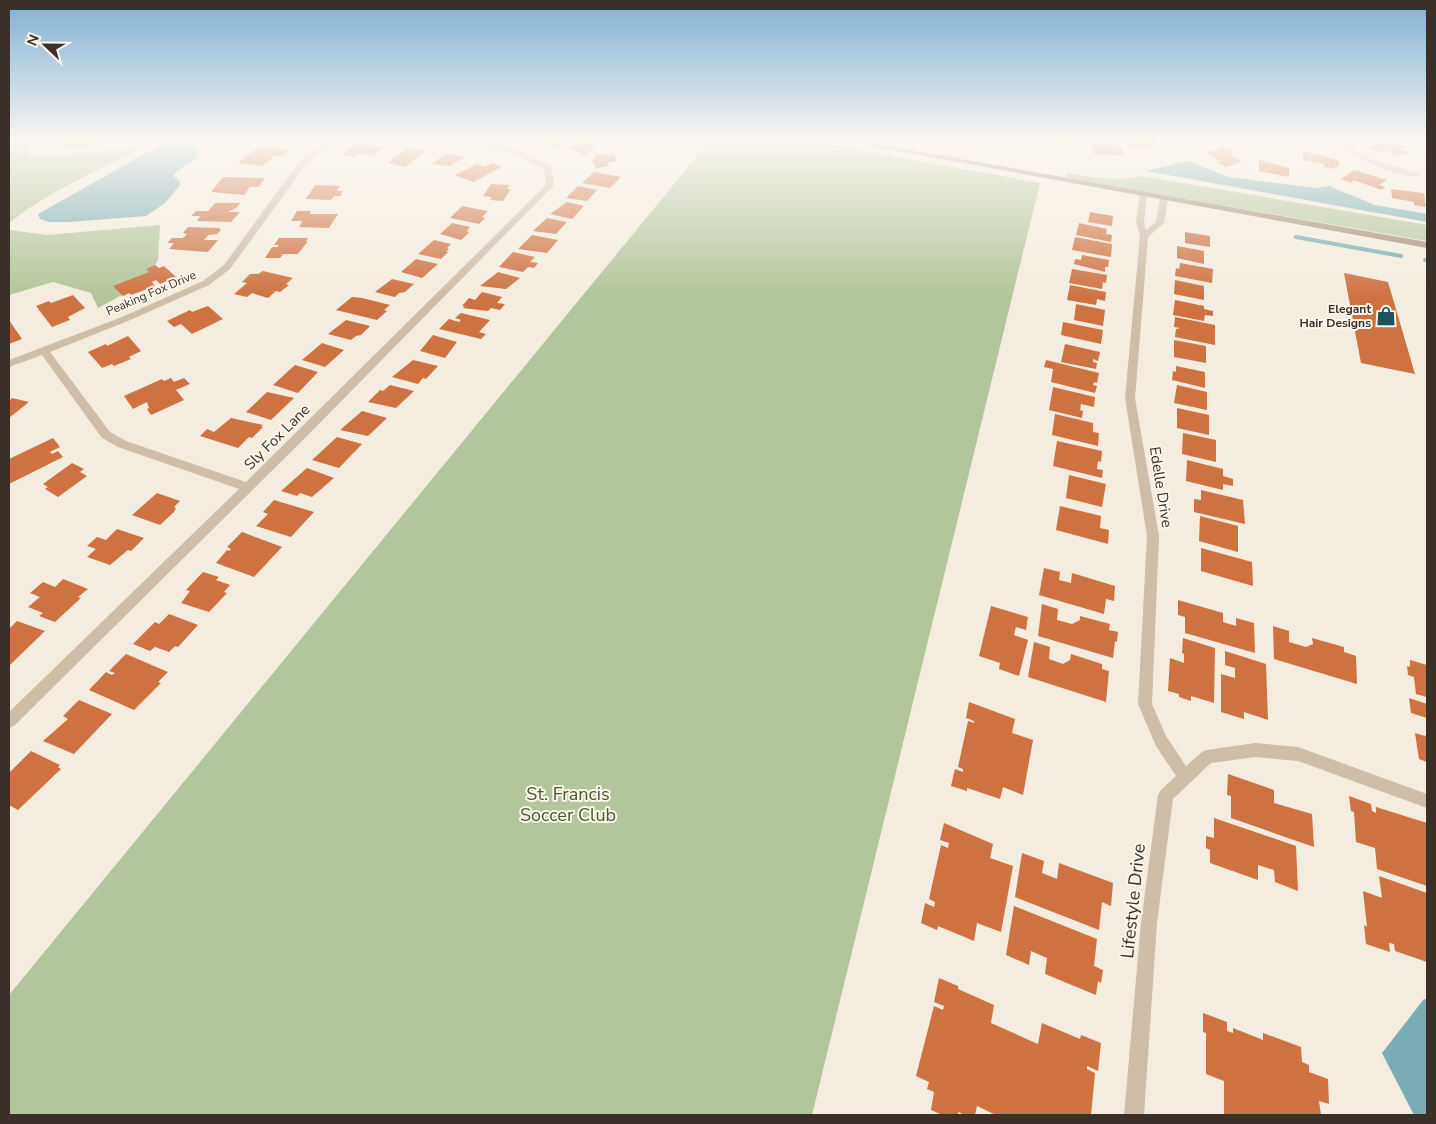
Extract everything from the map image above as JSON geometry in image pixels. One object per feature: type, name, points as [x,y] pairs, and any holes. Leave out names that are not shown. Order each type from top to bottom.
[{"type":"street","name":"Peaking Fox Drive","points":[[9,364],[125,319],[206,283],[226,267],[282,191]]},
{"type":"street","name":"Sly Fox Lane","points":[[9,721],[544,191]]},
{"type":"street","points":[[1128,191],[1427,245]]},
{"type":"street","name":"Edelle Drive","points":[[1142,194],[1140,222],[1144,236],[1130,398],[1152,536],[1145,704],[1161,741],[1185,777]]},
{"type":"street","points":[[1144,236],[1160,223],[1164,198]]},
{"type":"street","points":[[44,350],[106,435],[122,444],[247,487]]},
{"type":"street","name":"Lifestyle Drive","points":[[1134,1115],[1149,923],[1166,795],[1207,757],[1255,750],[1298,754],[1427,801]]},
{"type":"green space","points":[[9,191],[56,191],[24,211],[9,223]]},
{"type":"green space","name":"St. Francis Soccer Club","points":[[668,191],[1038,191],[812,1115],[9,1115],[9,995]]},
{"type":"green space","points":[[1143,191],[1233,191],[1427,225],[1427,241]]},
{"type":"green space","points":[[160,225],[158,260],[146,282],[98,308],[91,293],[53,282],[9,295],[9,230],[47,235]]},
{"type":"water","points":[[78,191],[175,191],[165,203],[146,216],[49,222],[40,219],[38,214]]},
{"type":"water","points":[[1259,191],[1342,191],[1375,205],[1427,214],[1427,222]]},
{"type":"water","points":[[1424,999],[1427,1000],[1427,1115],[1414,1115],[1382,1053]]},
{"type":"building","points":[[211,191],[247,191],[244,195]]},
{"type":"building","points":[[311,191],[343,191],[340,196],[334,196],[331,200],[306,199]]},
{"type":"building","points":[[486,191],[509,191],[503,201],[490,200],[492,197],[483,196]]},
{"type":"building","points":[[573,191],[596,191],[587,201],[566,198]]},
{"type":"building","points":[[1391,191],[1424,193],[1426,207],[1414,205],[1414,202],[1392,198]]},
{"type":"building","points":[[567,202],[584,206],[572,219],[550,214]]},
{"type":"building","points":[[215,203],[240,203],[236,208],[228,212],[240,212],[231,222],[197,221],[200,216],[191,216],[196,211],[208,211]]},
{"type":"building","points":[[462,206],[488,211],[482,217],[485,218],[479,224],[450,218]]},
{"type":"building","points":[[297,211],[311,211],[310,214],[338,214],[329,228],[299,227],[302,221],[291,221]]},
{"type":"building","points":[[1090,212],[1113,216],[1112,226],[1088,222]]},
{"type":"building","points":[[547,218],[567,222],[556,234],[533,231]]},
{"type":"building","points":[[452,223],[470,227],[467,231],[469,233],[461,240],[440,234]]},
{"type":"building","points":[[1079,223],[1107,229],[1106,234],[1112,235],[1111,242],[1076,235]]},
{"type":"building","points":[[188,227],[219,228],[221,230],[217,234],[208,235],[204,240],[218,240],[208,252],[169,249],[174,243],[167,243],[172,238],[183,238],[187,234],[183,233]]},
{"type":"building","points":[[1185,232],[1210,236],[1210,247],[1185,243]]},
{"type":"building","points":[[532,235],[558,240],[547,253],[518,249]]},
{"type":"building","points":[[1075,237],[1112,244],[1111,257],[1072,250]]},
{"type":"building","points":[[279,238],[308,238],[306,241],[308,241],[298,254],[283,254],[280,258],[265,258],[272,247],[279,245],[274,245]]},
{"type":"building","points":[[434,240],[451,244],[447,248],[449,249],[446,252],[448,252],[441,259],[418,254]]},
{"type":"building","points":[[1177,246],[1204,251],[1204,264],[1177,258]]},
{"type":"building","points":[[513,252],[535,257],[530,262],[538,263],[534,268],[528,267],[523,272],[499,267]]},
{"type":"building","points":[[1082,255],[1109,260],[1108,267],[1105,267],[1105,272],[1074,264],[1075,259],[1081,260]]},
{"type":"building","points":[[416,259],[438,264],[422,278],[401,272]]},
{"type":"building","points":[[1180,263],[1213,269],[1212,283],[1175,276],[1176,268],[1179,269]]},
{"type":"building","points":[[155,265],[159,268],[164,266],[176,277],[160,284],[156,280],[152,282],[155,286],[131,295],[129,293],[123,296],[113,286],[149,272],[146,269]]},
{"type":"building","points":[[1072,269],[1107,275],[1106,283],[1103,282],[1102,289],[1069,283]]},
{"type":"building","points":[[263,271],[293,278],[286,284],[289,285],[280,292],[276,291],[268,298],[252,293],[247,297],[234,294],[247,283],[242,282],[250,274],[258,274]]},
{"type":"building","points":[[498,272],[520,278],[506,289],[480,286]]},
{"type":"building","points":[[1344,273],[1388,282],[1415,374],[1361,363]]},
{"type":"building","points":[[392,279],[414,284],[405,292],[399,293],[395,297],[375,292]]},
{"type":"building","points":[[1175,280],[1204,286],[1204,300],[1174,294]]},
{"type":"building","points":[[1070,285],[1106,292],[1105,301],[1097,299],[1096,305],[1067,300]]},
{"type":"building","points":[[482,292],[502,297],[497,303],[505,304],[500,310],[491,308],[488,311],[463,308],[465,306],[462,306],[469,298],[475,300]]},
{"type":"building","points":[[73,295],[85,308],[68,317],[70,320],[52,327],[36,306],[49,301],[51,303]]},
{"type":"building","points":[[352,297],[390,305],[384,310],[387,311],[377,320],[336,310]]},
{"type":"building","points":[[1175,300],[1204,306],[1204,309],[1213,311],[1213,316],[1205,315],[1204,321],[1173,315]]},
{"type":"building","points":[[1076,304],[1105,310],[1103,326],[1074,320]]},
{"type":"building","points":[[208,306],[223,319],[192,334],[181,324],[174,327],[167,321],[190,310],[192,312]]},
{"type":"building","points":[[461,313],[490,320],[479,332],[486,334],[481,339],[439,329],[449,319],[459,322],[461,320],[455,318]]},
{"type":"building","points":[[1175,317],[1215,325],[1215,345],[1175,337],[1176,329],[1180,328],[1174,327]]},
{"type":"building","points":[[9,320],[22,339],[9,344]]},
{"type":"building","points":[[346,320],[370,326],[361,335],[351,340],[328,334]]},
{"type":"building","points":[[1063,322],[1103,330],[1101,344],[1061,335]]},
{"type":"building","points":[[433,335],[457,342],[445,358],[420,351]]},
{"type":"building","points":[[128,336],[141,351],[129,357],[131,359],[114,366],[112,364],[102,368],[88,352],[106,344],[107,346]]},
{"type":"building","points":[[1174,340],[1206,346],[1206,363],[1174,357]]},
{"type":"building","points":[[322,343],[344,350],[325,367],[302,360]]},
{"type":"building","points":[[1065,344],[1100,352],[1098,361],[1093,359],[1093,362],[1097,363],[1096,369],[1061,362]]},
{"type":"building","points":[[413,360],[438,366],[426,379],[423,378],[418,384],[392,377]]},
{"type":"building","points":[[1046,360],[1099,373],[1097,383],[1094,382],[1093,385],[1097,386],[1095,393],[1051,382],[1053,369],[1044,367]]},
{"type":"building","points":[[295,365],[318,372],[298,393],[273,385]]},
{"type":"building","points":[[1176,366],[1205,372],[1205,388],[1172,380],[1173,371],[1176,372]]},
{"type":"building","points":[[171,378],[174,382],[184,378],[190,384],[176,390],[184,400],[151,415],[147,409],[149,408],[147,402],[133,409],[124,396],[162,379],[164,381]]},
{"type":"building","points":[[390,385],[414,391],[396,408],[368,402],[380,390],[383,391]]},
{"type":"building","points":[[1177,385],[1207,392],[1207,410],[1174,403]]},
{"type":"building","points":[[1053,387],[1095,397],[1094,407],[1081,404],[1082,418],[1049,410]]},
{"type":"building","points":[[267,392],[294,398],[271,420],[246,412]]},
{"type":"building","points":[[12,398],[29,402],[9,418],[9,401]]},
{"type":"building","points":[[1177,408],[1209,415],[1209,435],[1177,428]]},
{"type":"building","points":[[362,411],[387,418],[368,436],[340,430]]},
{"type":"building","points":[[1055,414],[1093,423],[1093,432],[1099,433],[1098,446],[1052,435]]},
{"type":"building","points":[[231,418],[263,425],[261,427],[263,427],[238,448],[200,436],[207,429],[214,432]]},
{"type":"building","points":[[1183,433],[1216,440],[1216,462],[1182,454]]},
{"type":"building","points":[[337,437],[362,444],[339,468],[312,460]]},
{"type":"building","points":[[53,438],[60,447],[50,452],[52,454],[58,451],[63,457],[9,484],[9,459]]},
{"type":"building","points":[[1057,441],[1102,451],[1101,462],[1098,461],[1097,469],[1103,470],[1102,478],[1053,466]]},
{"type":"building","points":[[1187,460],[1223,469],[1223,476],[1233,479],[1233,486],[1223,484],[1223,490],[1186,481]]},
{"type":"building","points":[[72,463],[84,469],[80,472],[87,476],[58,497],[45,489],[48,487],[43,484]]},
{"type":"building","points":[[307,468],[334,478],[312,497],[300,493],[297,496],[281,491]]},
{"type":"building","points":[[1069,475],[1106,484],[1102,507],[1066,498]]},
{"type":"building","points":[[1201,490],[1243,500],[1245,524],[1194,512],[1194,499],[1201,500]]},
{"type":"building","points":[[157,493],[180,501],[174,507],[176,508],[174,512],[160,525],[132,515]]},
{"type":"building","points":[[274,500],[314,512],[291,537],[256,526],[268,514],[263,512]]},
{"type":"building","points":[[1060,506],[1101,516],[1100,528],[1109,530],[1108,544],[1056,530]]},
{"type":"building","points":[[1200,516],[1238,526],[1238,552],[1199,541]]},
{"type":"building","points":[[117,529],[144,538],[131,551],[128,550],[110,565],[87,557],[96,549],[87,546],[97,537],[106,540]]},
{"type":"building","points":[[242,532],[282,547],[254,577],[216,563],[227,550],[231,549],[227,547]]},
{"type":"building","points":[[1201,548],[1252,562],[1253,586],[1201,571]]},
{"type":"building","points":[[1044,568],[1060,572],[1059,580],[1071,583],[1072,573],[1115,586],[1114,601],[1106,599],[1104,614],[1039,595]]},
{"type":"building","points":[[203,572],[219,577],[216,580],[230,585],[224,592],[227,593],[209,612],[181,603],[190,591],[186,590]]},
{"type":"building","points":[[63,579],[88,589],[55,622],[39,616],[43,613],[28,607],[40,597],[30,593],[43,582],[55,587]]},
{"type":"building","points":[[1178,600],[1223,613],[1223,622],[1236,626],[1236,618],[1254,623],[1255,653],[1185,633],[1185,617],[1178,615]]},
{"type":"building","points":[[1042,604],[1058,609],[1057,620],[1072,624],[1080,620],[1080,616],[1110,624],[1109,630],[1118,632],[1113,658],[1038,636]]},
{"type":"building","points":[[991,606],[1028,617],[1026,630],[1016,627],[1014,635],[1028,640],[1019,676],[999,669],[1000,663],[979,656]]},
{"type":"building","points":[[169,614],[198,625],[178,647],[175,646],[169,652],[155,647],[150,651],[133,644],[155,622],[159,624]]},
{"type":"building","points":[[17,621],[45,631],[9,666],[9,629]]},
{"type":"building","points":[[1273,626],[1289,631],[1289,642],[1306,647],[1313,644],[1312,638],[1344,647],[1344,652],[1356,656],[1357,684],[1274,659]]},
{"type":"building","points":[[1183,638],[1215,648],[1214,703],[1191,696],[1191,701],[1179,697],[1179,694],[1168,691],[1170,658],[1184,663],[1184,654],[1182,653]]},
{"type":"building","points":[[1034,642],[1050,647],[1049,659],[1063,664],[1070,660],[1071,654],[1102,664],[1102,669],[1109,671],[1106,702],[1028,677]]},
{"type":"building","points":[[1225,651],[1266,664],[1268,720],[1244,712],[1244,719],[1221,712],[1221,674],[1235,678],[1235,668],[1225,665]]},
{"type":"building","points":[[126,654],[168,672],[158,682],[161,683],[134,710],[89,690],[106,672],[112,675],[115,673],[109,671]]},
{"type":"building","points":[[1410,660],[1427,665],[1427,697],[1416,694],[1414,677],[1408,675],[1407,666],[1410,667]]},
{"type":"building","points":[[1409,698],[1427,704],[1427,718],[1411,713]]},
{"type":"building","points":[[79,700],[112,714],[74,754],[43,741],[68,719],[63,716]]},
{"type":"building","points":[[969,702],[1015,719],[1012,733],[1033,740],[1023,795],[1003,787],[1000,799],[967,788],[967,791],[951,786],[955,769],[963,772],[963,769],[958,767],[968,721],[974,723],[974,721],[966,718]]},
{"type":"building","points":[[1415,733],[1425,736],[1427,734],[1427,762],[1419,759]]},
{"type":"building","points":[[31,751],[60,765],[58,767],[61,769],[18,810],[9,805],[9,773]]},
{"type":"building","points":[[1228,774],[1274,790],[1274,803],[1312,814],[1314,847],[1231,818],[1231,796],[1227,795]]},
{"type":"building","points":[[1349,796],[1371,804],[1372,811],[1376,813],[1376,807],[1427,823],[1427,886],[1377,869],[1375,848],[1356,842],[1354,812],[1351,811]]},
{"type":"building","points":[[1214,818],[1296,846],[1298,891],[1275,882],[1274,870],[1258,865],[1258,880],[1210,863],[1210,850],[1206,848],[1206,836],[1214,838]]},
{"type":"building","points":[[944,823],[993,844],[990,858],[1013,866],[1001,932],[977,923],[974,941],[938,926],[937,930],[921,923],[925,903],[934,907],[935,902],[929,899],[941,845],[948,848],[949,843],[940,840]]},
{"type":"building","points":[[1022,853],[1044,861],[1042,873],[1057,879],[1059,863],[1113,883],[1111,906],[1102,902],[1099,930],[1015,897]]},
{"type":"building","points":[[1379,876],[1427,893],[1427,962],[1395,951],[1394,944],[1389,943],[1390,952],[1366,944],[1364,925],[1367,927],[1363,891],[1382,898]]},
{"type":"building","points":[[1014,906],[1097,939],[1094,966],[1103,970],[1101,983],[1098,981],[1096,995],[1045,974],[1047,958],[1031,951],[1029,965],[1006,955]]},
{"type":"building","points":[[939,978],[958,986],[958,989],[994,1005],[991,1023],[1038,1044],[1042,1023],[1080,1039],[1081,1035],[1101,1043],[1098,1071],[1087,1066],[1087,1069],[1095,1073],[1091,1115],[996,1115],[977,1106],[975,1115],[965,1115],[958,1112],[958,1115],[942,1115],[931,1110],[934,1092],[927,1089],[929,1082],[916,1076],[934,1006],[943,1010],[944,1006],[934,1002]]},
{"type":"building","points":[[1203,1013],[1227,1022],[1227,1031],[1233,1033],[1233,1028],[1263,1040],[1263,1033],[1301,1047],[1302,1062],[1309,1065],[1309,1072],[1328,1079],[1329,1104],[1319,1101],[1321,1115],[1224,1115],[1224,1081],[1206,1074],[1206,1033],[1203,1032]]},
{"type":"waterway","points":[[1296,237],[1401,256]]},
{"type":"place","name":"Elegant Hair Designs","points":[[1386,316]]}]
